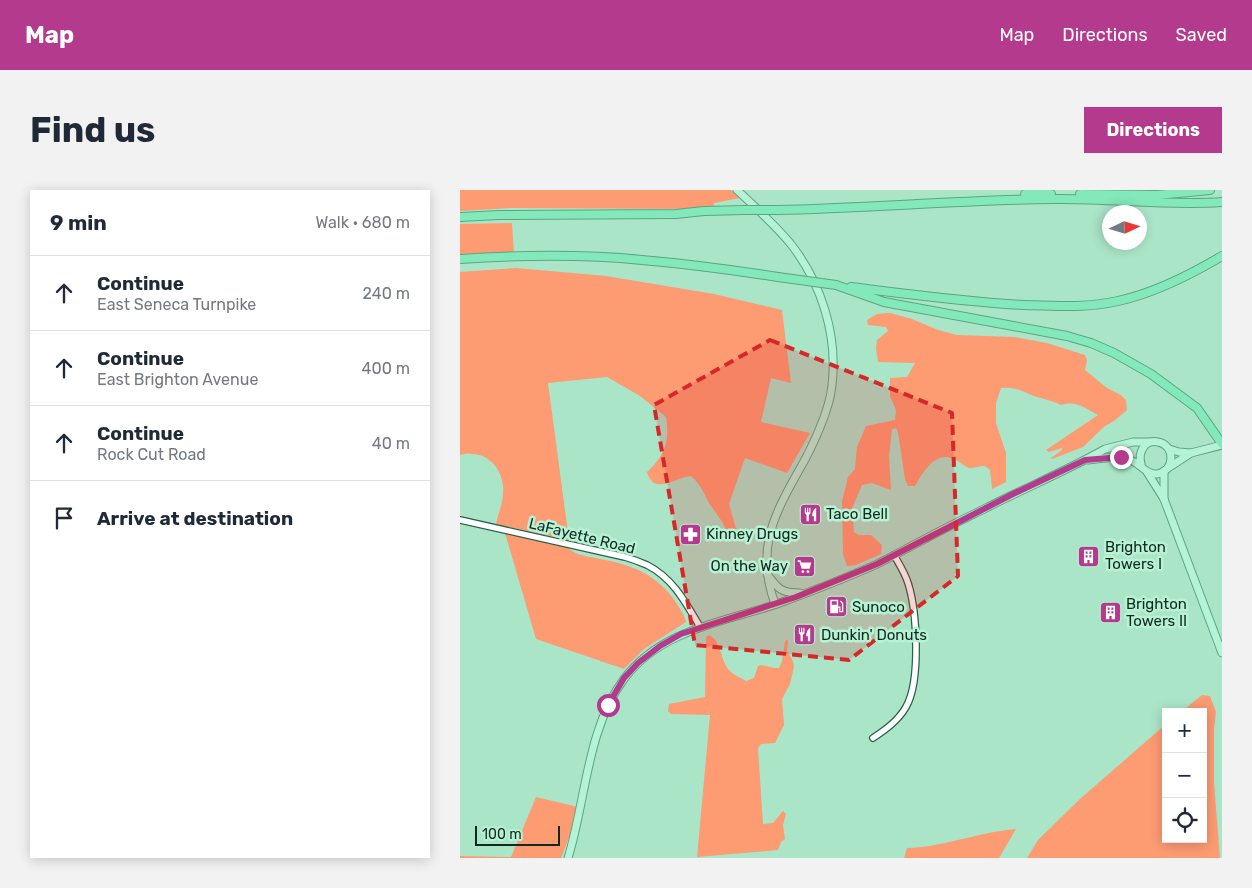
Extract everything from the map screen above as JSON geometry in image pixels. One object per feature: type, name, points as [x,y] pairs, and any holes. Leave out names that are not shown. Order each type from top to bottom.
[{"type":"highway","points":[[948,202],[995,196],[1036,194],[1157,195],[1210,190]]},
{"type":"highway","points":[[460,217],[676,214],[704,211],[1065,199],[1194,203],[1222,202]]},
{"type":"highway","points":[[460,259],[538,255],[610,257],[697,265],[836,285],[987,303],[1078,306],[1116,302],[1162,287],[1222,256]]},
{"type":"highway","points":[[836,285],[884,302],[1067,336],[1090,343],[1114,353],[1151,374],[1197,408],[1222,445]]},
{"type":"main road","points":[[736,190],[789,242],[809,271],[816,284],[825,310],[832,358],[832,386],[827,408],[798,472],[776,513],[768,537],[767,574],[775,604]]},
{"type":"main road","points":[[568,858],[603,715],[624,678],[650,653],[668,641],[700,627],[806,593],[877,564],[1105,449],[1132,442],[1160,442],[1169,449],[1179,452],[1195,452],[1222,445]]},
{"type":"main road","points":[[1140,464],[1141,449],[1149,442]]},
{"type":"main road","points":[[1164,499],[1165,470],[1172,459],[1169,449]]},
{"type":"main road","points":[[1148,472],[1157,474],[1195,452]]},
{"type":"main road","points":[[1085,460],[1121,457],[1140,464],[1148,472],[1164,499],[1222,653]]},
{"type":"main road","points":[[767,574],[776,587],[788,593],[806,593]]},
{"type":"street","name":"LaFayette Road","points":[[460,520],[625,557],[648,566],[665,577],[674,587],[683,598],[700,627]]},
{"type":"street","points":[[873,738],[901,716],[910,700],[914,681],[915,627],[912,597],[908,581],[894,555]]},
{"type":"highlighted area","points":[[770,340],[952,413],[958,576],[849,660],[695,645],[654,405]]},
{"type":"shaded area","points":[[460,190],[731,190],[740,198],[714,203],[713,209],[511,208],[460,211]]},
{"type":"shaded area","points":[[512,223],[514,254],[460,256],[460,224]]},
{"type":"shaded area","points":[[516,268],[606,276],[714,294],[782,310],[791,383],[771,378],[761,422],[810,433],[787,473],[745,458],[729,504],[737,532],[728,537],[721,520],[695,479],[691,476],[665,484],[654,483],[650,479],[647,472],[658,460],[665,448],[667,434],[666,417],[640,396],[607,377],[548,383],[569,540],[496,524],[503,497],[503,486],[496,467],[486,458],[479,455],[460,455],[460,272]]},
{"type":"shaded area","points":[[890,313],[957,335],[1015,337],[1047,343],[1085,355],[1087,360],[1085,370],[1107,388],[1121,395],[1126,400],[1127,410],[1105,426],[1083,447],[1052,459],[1062,448],[1049,452],[1046,450],[1098,415],[1076,404],[1061,405],[1017,389],[1001,388],[996,403],[996,423],[1006,453],[1006,482],[992,489],[990,470],[985,466],[966,467],[949,457],[942,457],[931,463],[915,486],[908,486],[905,479],[898,432],[896,428],[892,429],[889,456],[891,490],[872,483],[862,485],[852,508],[854,532],[858,535],[871,535],[882,545],[881,554],[856,565],[847,566],[843,554],[842,501],[848,477],[855,469],[857,447],[866,426],[895,420],[896,410],[890,396],[890,378],[907,377],[915,363],[878,362],[877,340],[888,331],[886,327],[868,325],[867,320],[877,314]]},
{"type":"shaded area","points":[[505,533],[567,547],[578,554],[621,564],[640,571],[666,589],[681,610],[686,622],[644,649],[624,669],[536,639]]},
{"type":"shaded area","points":[[709,635],[719,646],[729,670],[746,681],[754,678],[758,666],[779,668],[785,642],[788,640],[787,651],[794,667],[790,684],[782,699],[784,725],[775,743],[761,744],[758,748],[763,824],[773,823],[783,811],[786,814],[783,825],[785,839],[781,842],[778,850],[697,857],[710,715],[671,714],[668,711],[669,704],[705,697],[706,637]]},
{"type":"shaded area","points":[[1202,695],[1210,696],[1216,712],[1214,729],[1214,783],[1220,858],[1027,858],[1038,840],[1080,799],[1162,727],[1162,843],[1207,843],[1207,708],[1186,708]]},
{"type":"shaded area","points":[[536,797],[578,807],[573,827],[561,858],[460,858],[460,856],[511,857]]},
{"type":"shaded area","points":[[1016,829],[999,858],[904,858],[907,848],[934,845]]},
{"type":"place","name":"Taco Bell","points":[[810,514]]},
{"type":"place","name":"Kinney Drugs","points":[[690,534]]},
{"type":"place","name":"Brighton Towers I","points":[[1089,556]]},
{"type":"place","name":"On the Way","points":[[804,566]]},
{"type":"place","name":"Sunoco","points":[[836,607]]},
{"type":"place","name":"Brighton Towers II","points":[[1110,613]]},
{"type":"place","name":"Dunkin' Donuts","points":[[805,635]]},
{"type":"route","points":[[608,705],[624,678],[638,663],[660,646],[681,634],[796,597],[877,564],[1013,494],[1085,460],[1121,457]]}]
